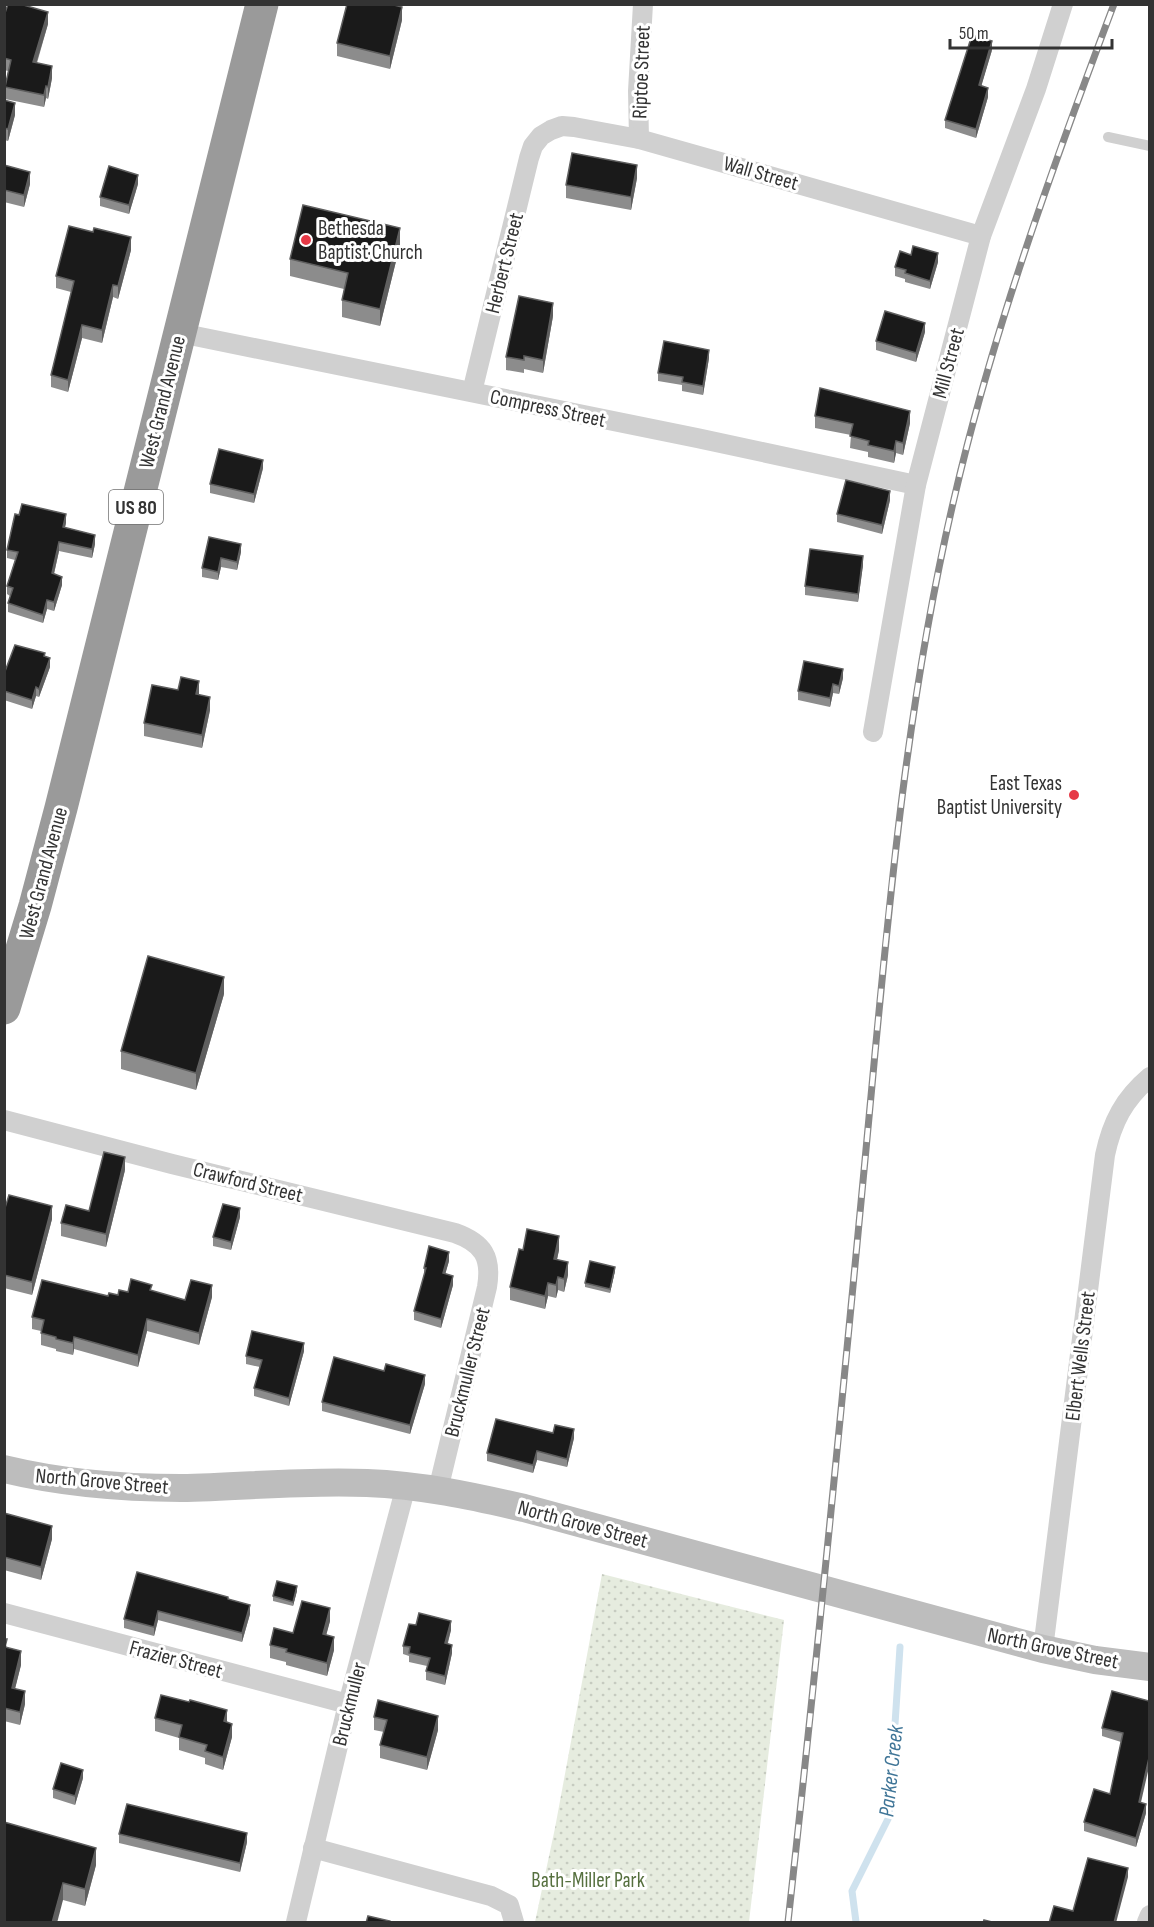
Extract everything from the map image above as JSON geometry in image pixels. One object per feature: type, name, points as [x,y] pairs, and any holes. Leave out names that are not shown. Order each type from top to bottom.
[{"type":"highway","name":"West Grand Avenue","points":[[4,1008],[51,848],[262,4]]},
{"type":"main road","name":"North Grove Street","points":[[4,1468],[56,1479],[124,1487],[183,1488],[334,1482],[438,1490],[524,1508],[1043,1649],[1095,1660],[1149,1667]]},
{"type":"street","name":"Riptoe Street","points":[[639,139],[638,91],[643,4]]},
{"type":"street","name":"Mill Street","points":[[873,732],[916,485],[981,236],[1035,89],[1063,4]]},
{"type":"street","name":"Wall Street","points":[[541,136],[562,126],[639,139],[981,236]]},
{"type":"street","name":"Herbert Street","points":[[472,392],[533,146],[541,136]]},
{"type":"street","name":"Compress Street","points":[[180,333],[916,485]]},
{"type":"street","name":"Elbert Wells Street","points":[[1043,1649],[1105,1155],[1112,1126],[1119,1111],[1135,1089],[1149,1077]]},
{"type":"street","name":"Crawford Street","points":[[4,1120],[455,1233],[470,1238],[485,1255]]},
{"type":"street","name":"Bruckmuller Street","points":[[438,1490],[487,1287],[489,1272],[485,1255]]},
{"type":"street","name":"Bruckmuller","points":[[296,1923],[348,1704],[406,1486]]},
{"type":"street","name":"Frazier Street","points":[[4,1613],[348,1704]]},
{"type":"street","points":[[313,1848],[491,1896],[508,1905],[513,1918]]},
{"type":"street","points":[[1147,1923],[1149,1915]]},
{"type":"lane","points":[[1108,137],[1149,146]]},
{"type":"green space","name":"Bath-Miller Park","points":[[602,1574],[784,1620],[749,1922],[535,1922],[555,1828]]},
{"type":"building","points":[[8,4],[20,4],[48,12],[33,62],[52,66],[44,95],[5,87],[11,60],[4,58],[4,16]]},
{"type":"building","points":[[347,4],[390,4],[402,7],[390,56],[337,43]]},
{"type":"building","points":[[972,35],[992,41],[979,85],[988,88],[976,129],[945,120]]},
{"type":"building","points":[[4,100],[15,103],[8,129],[4,128]]},
{"type":"building","points":[[572,153],[637,165],[631,197],[566,185]]},
{"type":"building","points":[[4,165],[30,172],[24,195],[4,190]]},
{"type":"building","points":[[109,166],[138,175],[129,205],[100,197]]},
{"type":"building","points":[[303,205],[400,228],[380,309],[342,300],[348,273],[290,259]]},
{"type":"building","points":[[69,226],[93,232],[94,228],[131,237],[118,286],[113,285],[102,330],[82,325],[68,380],[51,375],[74,281],[56,276]]},
{"type":"building","points":[[913,246],[938,253],[930,281],[905,273],[906,270],[895,267],[900,251],[911,255]]},
{"type":"building","points":[[519,296],[553,303],[543,360],[524,356],[524,360],[506,357]]},
{"type":"building","points":[[885,311],[925,323],[916,353],[876,341]]},
{"type":"building","points":[[664,341],[709,350],[703,386],[682,382],[683,377],[658,373]]},
{"type":"building","points":[[820,388],[910,411],[903,443],[896,441],[894,451],[868,445],[869,441],[850,436],[853,424],[815,416]]},
{"type":"building","points":[[219,449],[263,460],[254,494],[210,484]]},
{"type":"building","points":[[846,480],[890,491],[882,525],[837,514]]},
{"type":"building","points":[[22,504],[66,514],[63,527],[95,535],[92,549],[59,542],[52,573],[62,577],[54,602],[47,600],[43,615],[8,603],[13,588],[7,586],[18,552],[7,550],[15,514],[19,515]]},
{"type":"building","points":[[209,537],[241,544],[237,562],[221,558],[218,572],[202,568]]},
{"type":"building","points":[[810,549],[863,556],[858,594],[805,586]]},
{"type":"building","points":[[15,645],[45,653],[44,656],[50,658],[39,689],[36,687],[32,700],[4,691],[4,674]]},
{"type":"building","points":[[804,661],[843,669],[839,686],[833,684],[830,698],[798,691]]},
{"type":"building","points":[[181,677],[199,681],[196,694],[210,697],[202,735],[144,723],[152,685],[178,690]]},
{"type":"building","points":[[148,956],[224,977],[196,1073],[121,1051]]},
{"type":"building","points":[[104,1152],[125,1157],[106,1234],[61,1223],[66,1205],[89,1211]]},
{"type":"building","points":[[9,1195],[52,1206],[32,1282],[4,1275],[4,1211]]},
{"type":"building","points":[[223,1204],[240,1208],[231,1242],[213,1237]]},
{"type":"building","points":[[527,1229],[559,1236],[554,1259],[568,1262],[564,1279],[558,1277],[556,1285],[548,1283],[545,1296],[510,1287],[519,1249],[523,1250]]},
{"type":"building","points":[[429,1246],[449,1252],[443,1273],[453,1276],[441,1319],[414,1311],[426,1268],[424,1268]]},
{"type":"building","points":[[590,1261],[615,1267],[610,1289],[585,1283]]},
{"type":"building","points":[[131,1279],[152,1285],[150,1290],[185,1300],[191,1280],[212,1285],[199,1333],[147,1319],[138,1355],[74,1337],[73,1343],[56,1339],[56,1337],[41,1333],[44,1320],[32,1317],[42,1280],[108,1296],[109,1293],[118,1295],[119,1290],[128,1292]]},
{"type":"building","points":[[252,1331],[304,1343],[289,1398],[254,1388],[262,1360],[246,1356]]},
{"type":"building","points":[[334,1357],[384,1371],[386,1364],[425,1375],[410,1425],[322,1402]]},
{"type":"building","points":[[496,1419],[553,1433],[555,1425],[574,1429],[567,1459],[537,1451],[533,1465],[487,1453]]},
{"type":"building","points":[[4,1513],[52,1526],[41,1567],[4,1557]]},
{"type":"building","points":[[137,1572],[250,1605],[242,1633],[158,1611],[154,1627],[124,1619]]},
{"type":"building","points":[[277,1581],[297,1586],[293,1602],[273,1596]]},
{"type":"building","points":[[302,1601],[330,1608],[323,1634],[334,1637],[327,1663],[286,1652],[287,1649],[270,1645],[274,1628],[293,1633]]},
{"type":"building","points":[[419,1613],[451,1621],[445,1643],[452,1645],[445,1676],[426,1671],[430,1658],[409,1653],[410,1647],[403,1646],[409,1624],[416,1625]]},
{"type":"building","points":[[4,1639],[7,1639],[5,1647],[21,1651],[12,1688],[25,1691],[20,1712],[4,1708]]},
{"type":"building","points":[[1112,1691],[1149,1701],[1149,1758],[1139,1802],[1146,1804],[1136,1838],[1084,1822],[1094,1789],[1110,1794],[1123,1733],[1102,1728]]},
{"type":"building","points":[[161,1695],[227,1710],[224,1721],[232,1724],[223,1757],[205,1751],[207,1745],[179,1737],[182,1725],[155,1718]]},
{"type":"building","points":[[378,1700],[438,1716],[427,1757],[380,1745],[387,1720],[374,1717]]},
{"type":"building","points":[[61,1763],[83,1770],[75,1796],[53,1789]]},
{"type":"building","points":[[127,1804],[247,1833],[240,1863],[119,1834]]},
{"type":"building","points":[[4,1822],[96,1848],[85,1889],[63,1883],[52,1923],[4,1923]]},
{"type":"building","points":[[1088,1858],[1128,1868],[1114,1923],[1049,1923],[1054,1906],[1073,1911]]},
{"type":"building","points":[[368,1916],[390,1921],[390,1923],[366,1923]]},
{"type":"waterway","name":"Parker Creek","points":[[856,1922],[852,1891],[889,1817],[900,1647]]},
{"type":"railway","points":[[788,1922],[828,1542],[889,911],[909,745],[922,663],[936,581],[954,499],[987,373],[1047,187],[1114,4]]},
{"type":"place","name":"Bethesda Baptist Church","points":[[306,240]]},
{"type":"place","name":"East Texas Baptist University","points":[[1074,795]]}]
